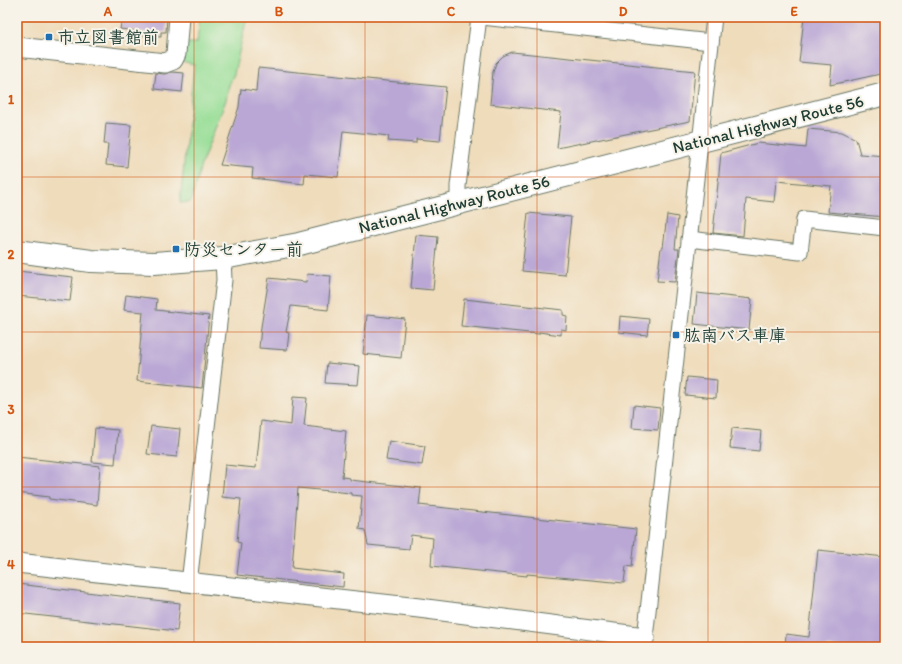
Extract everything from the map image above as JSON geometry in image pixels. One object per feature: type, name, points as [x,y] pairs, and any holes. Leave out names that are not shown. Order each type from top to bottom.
[{"type":"highway","name":"National Highway Route 56","points":[[17,251],[91,262],[154,263],[223,258],[298,244],[885,94]]},
{"type":"street","points":[[17,47],[166,63],[173,60],[176,54],[179,17]]},
{"type":"street","points":[[458,203],[458,186],[479,17]]},
{"type":"street","points":[[482,17],[711,42]]},
{"type":"street","points":[[17,563],[419,608],[645,642],[714,17]]},
{"type":"street","points":[[689,239],[800,252],[804,219],[885,228]]},
{"type":"street","points":[[189,583],[224,280],[223,258]]},
{"type":"green space","points":[[200,17],[247,17],[234,74],[229,85],[226,100],[201,165],[191,202],[180,203],[194,65],[177,61],[183,43],[197,43]]},
{"type":"building","points":[[122,17],[167,17],[166,32],[161,32],[161,37],[144,36],[145,32],[120,29]]},
{"type":"building","points":[[804,17],[885,17],[885,73],[830,85],[832,65],[799,62]]},
{"type":"building","points":[[512,52],[695,71],[690,121],[557,148],[561,112],[490,104],[493,72],[496,63],[503,56]]},
{"type":"building","points":[[258,68],[446,87],[440,141],[416,139],[416,143],[388,141],[389,136],[343,131],[338,177],[305,174],[304,184],[252,178],[253,168],[220,165],[239,107],[241,89],[256,91]]},
{"type":"building","points":[[172,72],[184,73],[182,92],[154,89],[156,73],[164,74]]},
{"type":"building","points":[[106,123],[131,125],[127,167],[106,165],[108,144],[104,144]]},
{"type":"building","points":[[808,129],[842,132],[856,139],[860,154],[885,156],[885,217],[828,212],[831,186],[776,181],[774,202],[746,199],[743,236],[713,233],[721,153],[758,143],[806,148]]},
{"type":"building","points":[[528,213],[571,217],[565,275],[522,271]]},
{"type":"building","points":[[667,215],[678,217],[675,249],[679,249],[675,282],[657,281]]},
{"type":"building","points":[[416,235],[438,237],[433,290],[411,288]]},
{"type":"building","points":[[17,271],[73,277],[70,301],[17,296]]},
{"type":"building","points":[[307,274],[331,276],[328,310],[291,306],[286,332],[289,333],[287,350],[259,348],[269,278],[306,282]]},
{"type":"building","points":[[697,293],[752,299],[749,330],[694,324]]},
{"type":"building","points":[[126,295],[157,299],[156,310],[209,316],[202,388],[137,381],[143,312],[124,310]]},
{"type":"building","points":[[464,299],[563,310],[563,315],[567,316],[566,330],[561,329],[561,335],[461,326]]},
{"type":"building","points":[[367,315],[405,319],[401,358],[363,354]]},
{"type":"building","points":[[620,316],[649,319],[647,335],[619,332]]},
{"type":"building","points":[[327,363],[360,366],[358,385],[325,383]]},
{"type":"building","points":[[687,377],[717,380],[716,398],[685,395]]},
{"type":"building","points":[[293,397],[307,398],[304,426],[346,431],[342,477],[350,478],[350,480],[421,488],[419,505],[636,529],[632,567],[626,566],[624,583],[527,574],[527,576],[431,566],[433,538],[411,535],[409,549],[368,545],[365,530],[359,529],[362,496],[351,495],[351,493],[298,488],[292,568],[344,574],[343,587],[237,575],[241,543],[237,542],[241,499],[222,497],[225,465],[256,468],[261,421],[291,425]]},
{"type":"building","points":[[634,405],[660,408],[658,430],[632,428]]},
{"type":"building","points":[[151,426],[180,429],[177,457],[147,454]]},
{"type":"building","points":[[95,428],[118,430],[115,464],[92,462]]},
{"type":"building","points":[[732,428],[761,431],[759,451],[730,448]]},
{"type":"building","points":[[389,441],[425,446],[422,465],[386,460]]},
{"type":"building","points":[[17,457],[100,466],[97,505],[17,493]]},
{"type":"building","points":[[818,550],[885,557],[885,647],[785,647],[786,634],[809,637]]},
{"type":"building","points":[[17,584],[180,603],[177,631],[17,613]]},
{"type":"place","name":"市立図書館前","points":[[49,37]]},
{"type":"place","name":"防災センター前","points":[[176,249]]},
{"type":"place","name":"肱南バス車庫","points":[[676,335]]}]
